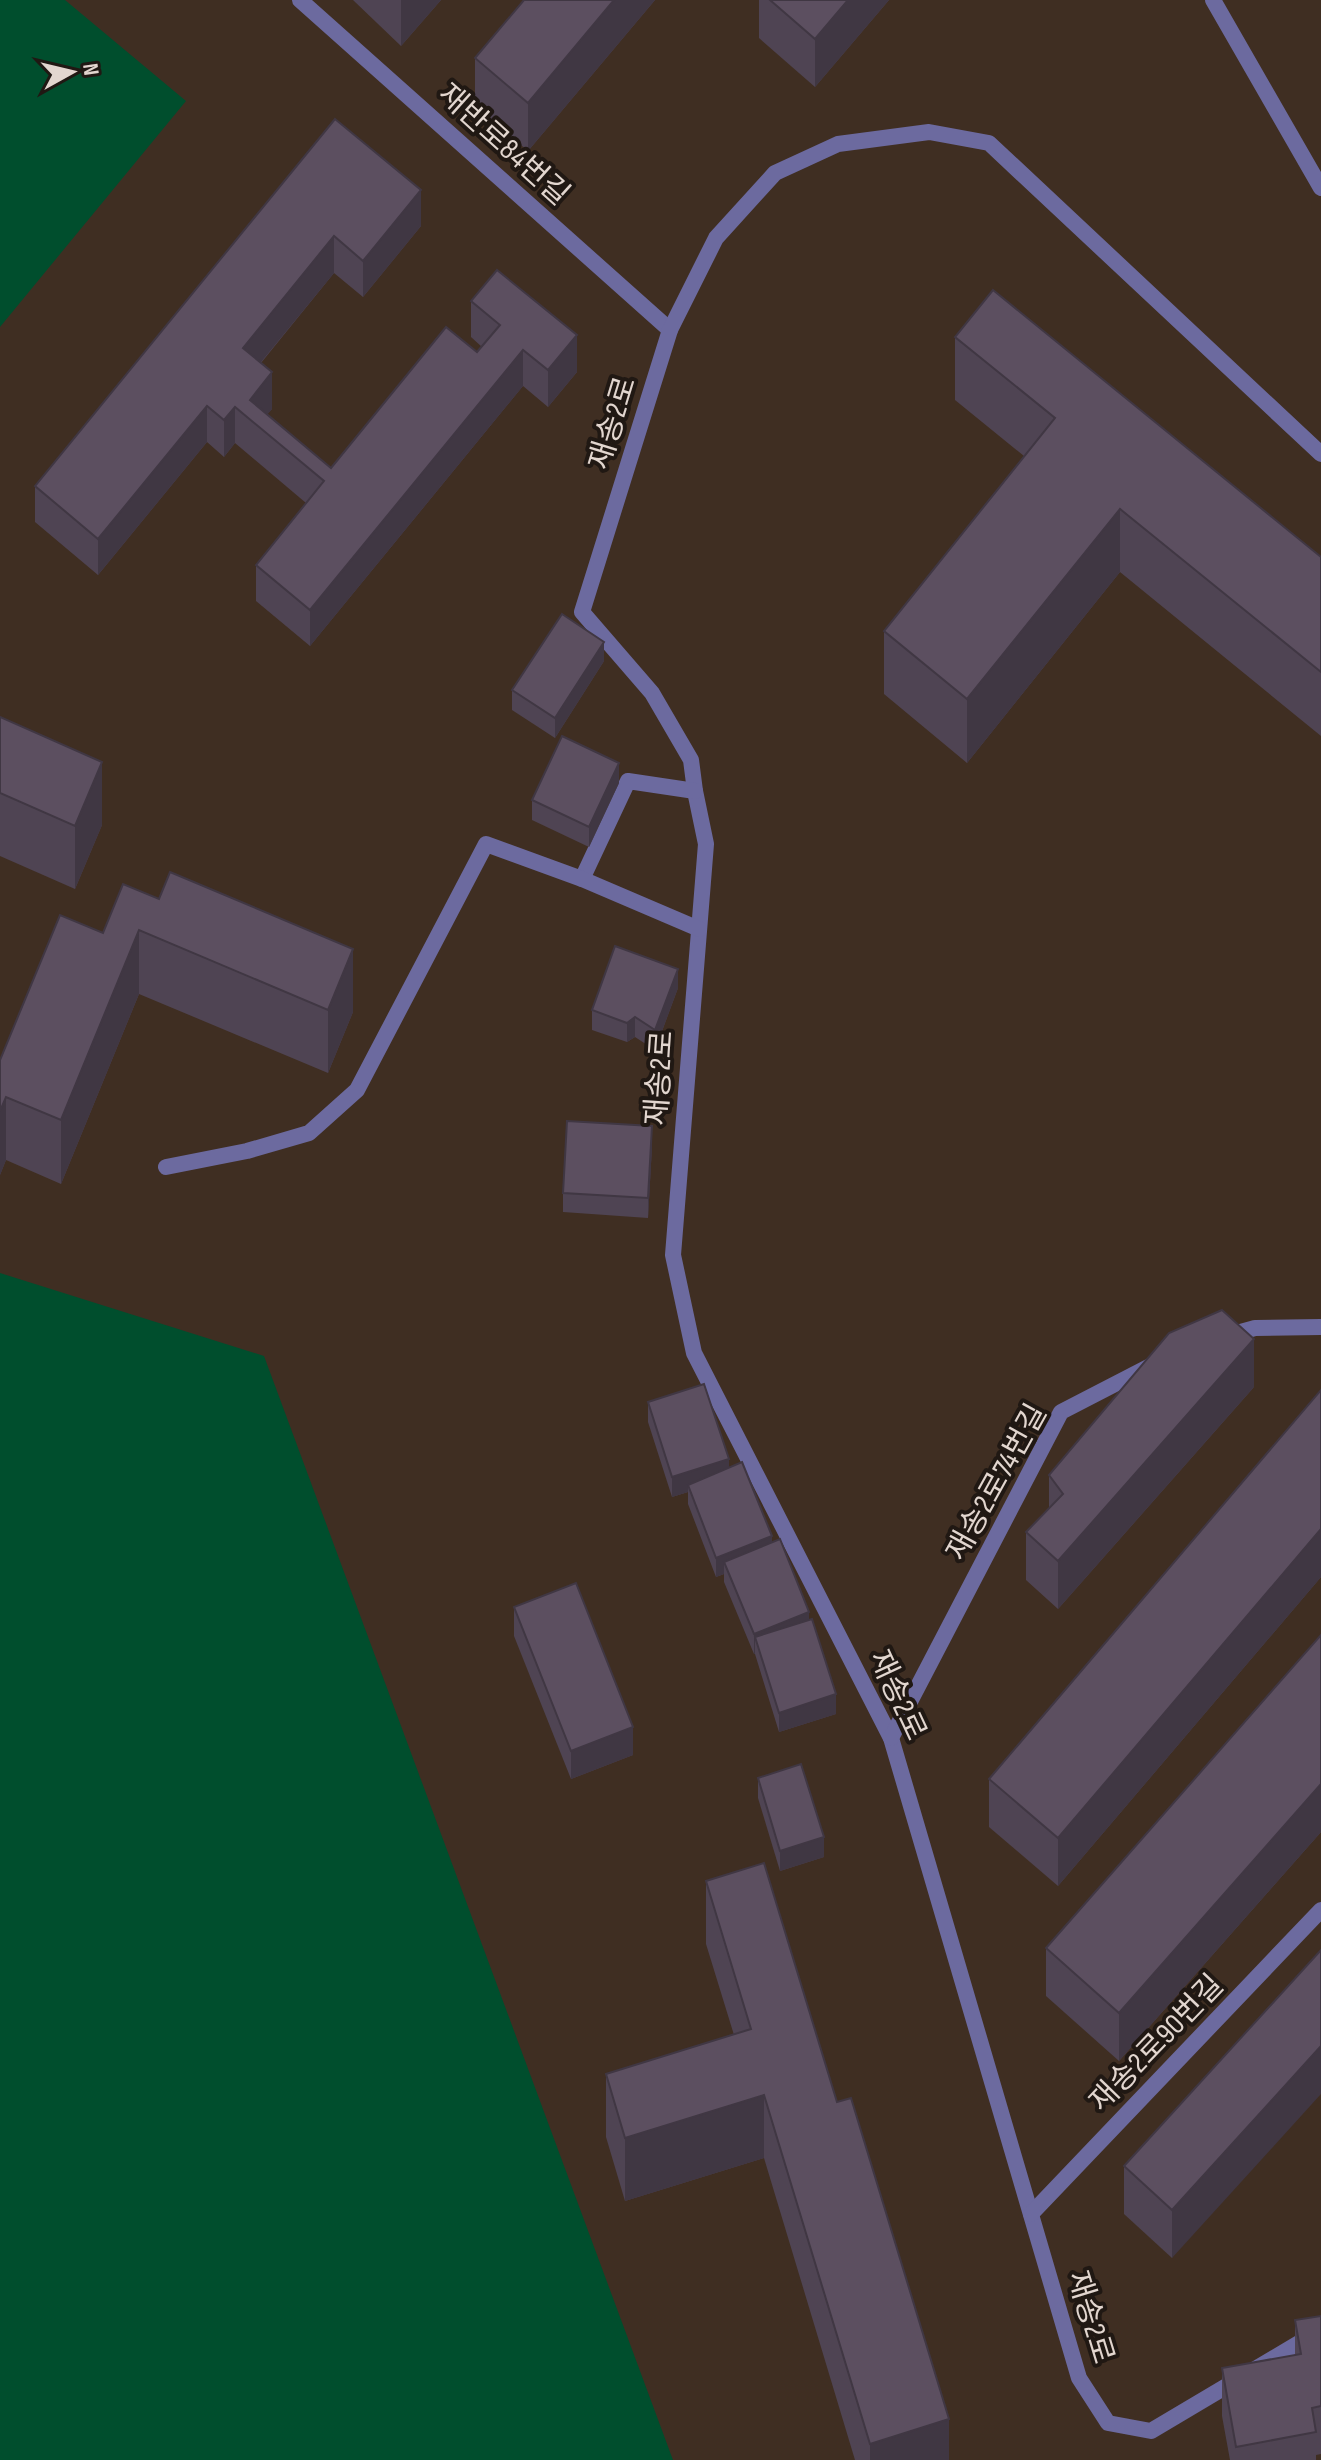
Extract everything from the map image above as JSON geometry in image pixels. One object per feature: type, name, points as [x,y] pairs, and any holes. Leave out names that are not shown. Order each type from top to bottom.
[{"type":"street","name":"재반로84번길","points":[[300,0],[670,330]]},
{"type":"street","points":[[1213,0],[1321,188]]},
{"type":"street","name":"재송2로","points":[[1321,454],[989,143],[929,132],[838,144],[775,173],[716,238],[670,330],[582,612],[652,693],[691,760],[706,844],[673,1255],[694,1353],[891,1738],[1079,2378],[1108,2423],[1151,2431],[1321,2330]]},
{"type":"street","points":[[582,879],[628,781],[695,791]]},
{"type":"street","points":[[166,1167],[247,1151],[309,1133],[357,1090],[486,844],[582,879],[699,929]]},
{"type":"street","points":[[1211,1341],[1255,1328],[1321,1327]]},
{"type":"street","name":"재송2로74번길","points":[[891,1738],[1061,1412],[1168,1356]]},
{"type":"street","name":"재송2로90번길","points":[[1031,2214],[1321,1910]]},
{"type":"green space","points":[[0,0],[65,0],[186,101],[0,327]]},
{"type":"green space","points":[[0,1273],[264,1356],[673,2460],[0,2460]]},
{"type":"building","points":[[524,0],[614,0],[528,103],[475,58]]},
{"type":"building","points":[[770,0],[848,0],[815,39]]},
{"type":"building","points":[[335,119],[421,190],[363,261],[334,236],[243,348],[272,372],[250,400],[331,468],[446,327],[477,352],[500,325],[471,301],[497,270],[577,335],[548,370],[523,350],[310,610],[256,565],[324,481],[235,407],[224,420],[207,406],[98,539],[35,486]]},
{"type":"building","points":[[993,290],[1321,557],[1321,672],[1120,509],[967,699],[884,631],[1055,418],[955,337]]},
{"type":"building","points":[[562,614],[604,642],[555,718],[512,690]]},
{"type":"building","points":[[0,717],[102,762],[75,826],[0,793]]},
{"type":"building","points":[[562,736],[619,763],[589,827],[532,800]]},
{"type":"building","points":[[170,872],[353,949],[328,1010],[139,930],[61,1120],[6,1097],[0,1111],[0,1060],[60,915],[103,933],[123,884],[159,899]]},
{"type":"building","points":[[615,946],[678,969],[655,1030],[635,1017],[627,1023],[592,1010]]},
{"type":"building","points":[[567,1121],[652,1126],[648,1198],[563,1193]]},
{"type":"building","points":[[1222,1310],[1254,1339],[1058,1561],[1026,1532],[1063,1494],[1049,1475],[1169,1333]]},
{"type":"building","points":[[704,1384],[729,1459],[672,1477],[648,1402]]},
{"type":"building","points":[[1321,1390],[1321,1529],[1058,1838],[989,1779]]},
{"type":"building","points":[[742,1462],[772,1536],[716,1558],[688,1485]]},
{"type":"building","points":[[780,1539],[809,1612],[754,1634],[724,1562]]},
{"type":"building","points":[[576,1583],[633,1727],[571,1751],[514,1607]]},
{"type":"building","points":[[812,1619],[836,1694],[779,1713],[755,1637]]},
{"type":"building","points":[[1321,1635],[1321,1784],[1119,2013],[1046,1948]]},
{"type":"building","points":[[801,1764],[824,1837],[780,1851],[758,1778]]},
{"type":"building","points":[[764,1863],[837,2102],[851,2098],[949,2419],[870,2444],[764,2095],[625,2138],[606,2074],[751,2029],[706,1881]]},
{"type":"building","points":[[1321,1950],[1321,2046],[1172,2210],[1124,2166]]},
{"type":"building","points":[[1321,2316],[1321,2406],[1312,2408],[1316,2432],[1236,2447],[1222,2368],[1301,2354],[1295,2320]]}]
